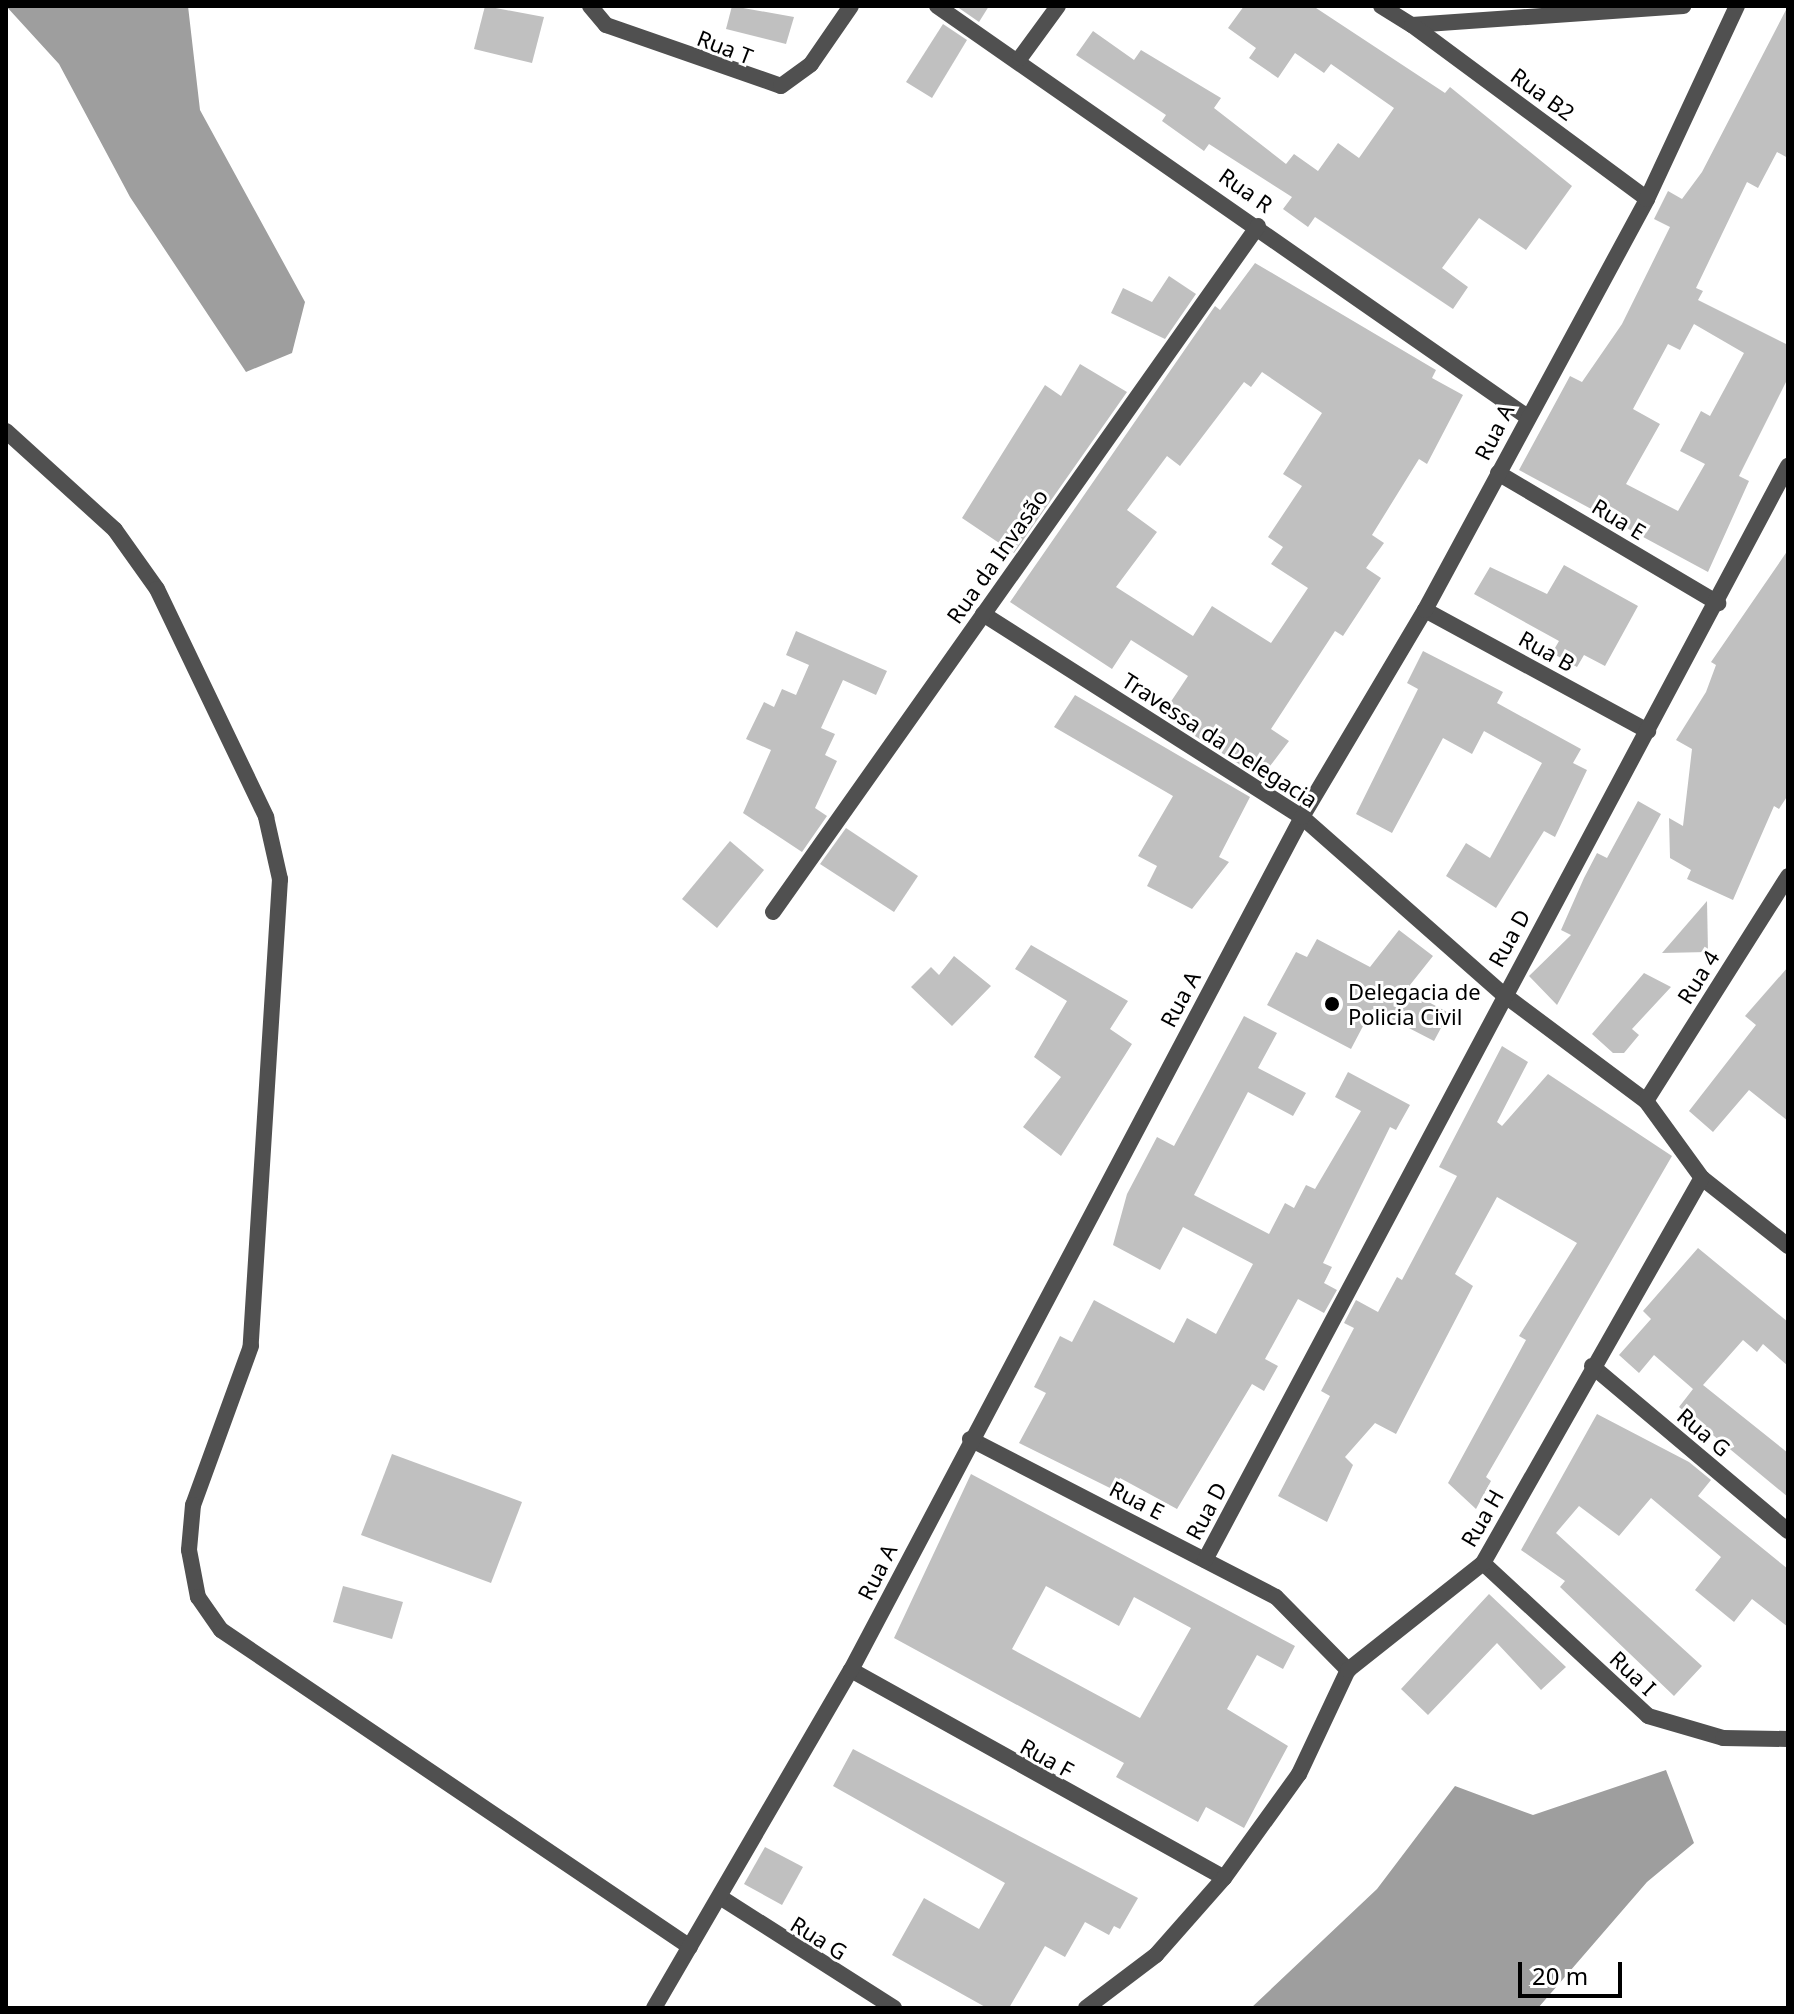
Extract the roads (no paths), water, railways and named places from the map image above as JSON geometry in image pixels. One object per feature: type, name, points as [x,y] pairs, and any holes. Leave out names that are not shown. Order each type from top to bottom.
[{"type":"street","name":"Rua T","points":[[590,6],[606,25],[761,84],[796,79],[851,6]]},
{"type":"street","name":"Rua R","points":[[937,6],[1020,58],[1526,416]]},
{"type":"street","points":[[1020,58],[1058,6]]},
{"type":"street","name":"Rua B2","points":[[1381,6],[1412,25],[1647,199]]},
{"type":"street","points":[[1412,25],[1683,6]]},
{"type":"street","name":"Rua A","points":[[654,2008],[723,1899],[851,1670],[970,1439],[1302,817],[1425,610],[1526,416],[1647,199],[1737,6]]},
{"type":"street","name":"Rua da Invasão","points":[[773,912],[1258,226]]},
{"type":"street","points":[[6,431],[115,530],[157,589],[266,817],[280,879],[251,1346],[193,1505],[189,1550],[198,1597],[221,1630],[690,1947]]},
{"type":"street","name":"Rua D","points":[[1205,1560],[1503,994],[1718,603],[1788,466]]},
{"type":"street","name":"Rua E","points":[[1498,473],[1718,603]]},
{"type":"street","name":"Rua B","points":[[1425,610],[1648,731]]},
{"type":"street","name":"Travessa da Delegacia","points":[[983,614],[1302,817],[1503,994],[1646,1101],[1702,1178],[1788,1246]]},
{"type":"street","name":"Rua 4","points":[[1646,1101],[1788,876]]},
{"type":"street","name":"Rua H","points":[[1224,1878],[1299,1774],[1348,1670],[1483,1563],[1592,1366],[1702,1178]]},
{"type":"street","name":"Rua G","points":[[1592,1366],[1788,1531]]},
{"type":"street","name":"Rua E","points":[[970,1439],[1276,1597],[1348,1670]]},
{"type":"street","name":"Rua I","points":[[1483,1563],[1648,1716],[1723,1738],[1788,1739]]},
{"type":"street","name":"Rua F","points":[[851,1670],[1224,1878]]},
{"type":"street","points":[[1086,2008],[1156,1955],[1224,1878]]},
{"type":"street","name":"Rua G","points":[[723,1899],[894,2008]]},
{"type":"place","name":"Delegacia de Policia Civil","points":[[1332,1004]]}]
